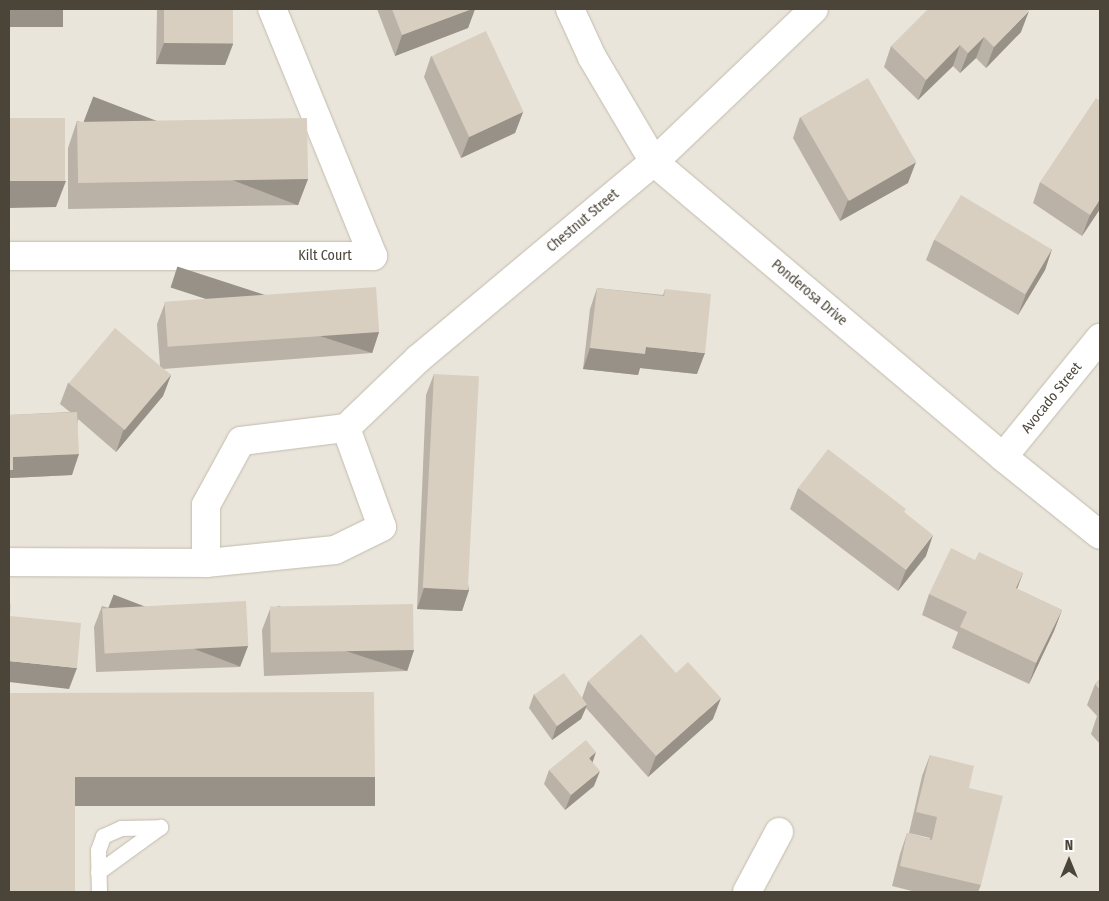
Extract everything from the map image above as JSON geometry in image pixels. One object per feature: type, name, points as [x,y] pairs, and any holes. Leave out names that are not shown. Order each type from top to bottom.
[{"type":"street","name":"Kilt Court","points":[[9,256],[374,256],[272,9]]},
{"type":"street","name":"Ponderosa Drive","points":[[570,9],[592,57],[654,162],[1003,457],[1100,535]]},
{"type":"street","name":"Chestnut Street","points":[[346,428],[418,359],[654,162],[814,9]]},
{"type":"street","name":"Avocado Street","points":[[1003,457],[1100,338]]},
{"type":"street","points":[[9,562],[206,563],[335,550],[382,527],[346,428],[242,441],[206,505],[206,563]]},
{"type":"street","points":[[747,892],[779,832]]},
{"type":"lane","points":[[98,872],[160,827],[121,828],[103,836],[98,850],[98,872],[99,892]]},
{"type":"shaded area","points":[[9,9],[1100,9],[1100,892],[9,892]]},
{"type":"building","points":[[164,9],[233,9],[233,43],[164,43]]},
{"type":"building","points":[[392,9],[472,9],[402,35]]},
{"type":"building","points":[[928,9],[1026,9],[1029,11],[994,47],[984,37],[968,53],[960,45],[926,80],[891,46]]},
{"type":"building","points":[[486,31],[524,112],[469,137],[432,56]]},
{"type":"building","points":[[868,78],[916,162],[849,201],[800,117]]},
{"type":"building","points":[[1096,98],[1100,101],[1100,199],[1090,215],[1040,182]]},
{"type":"building","points":[[9,118],[65,118],[65,181],[9,181]]},
{"type":"building","points":[[307,118],[308,179],[78,183],[77,122]]},
{"type":"building","points":[[961,195],[1052,250],[1025,294],[934,240]]},
{"type":"building","points":[[376,287],[379,332],[168,347],[165,302]]},
{"type":"building","points":[[597,288],[664,296],[665,289],[711,294],[705,353],[646,347],[645,354],[590,348]]},
{"type":"building","points":[[115,328],[171,375],[125,430],[69,383]]},
{"type":"building","points":[[434,374],[479,376],[468,590],[423,588]]},
{"type":"building","points":[[77,412],[79,454],[13,457],[13,470],[9,470],[9,415]]},
{"type":"building","points":[[828,449],[906,509],[904,512],[933,535],[906,570],[798,488]]},
{"type":"building","points":[[951,548],[975,560],[979,552],[1023,573],[1016,588],[1062,610],[1036,663],[960,627],[967,612],[929,594]]},
{"type":"building","points":[[246,601],[248,646],[105,653],[102,609]]},
{"type":"building","points":[[9,603],[11,604],[10,616],[81,623],[77,668],[9,661]]},
{"type":"building","points":[[413,604],[414,650],[271,652],[270,606]]},
{"type":"building","points":[[641,634],[676,673],[688,662],[721,698],[656,756],[588,681]]},
{"type":"building","points":[[564,673],[587,705],[557,726],[534,695]]},
{"type":"building","points":[[1100,679],[1100,690],[1095,684]]},
{"type":"building","points":[[374,692],[375,777],[75,777],[75,892],[9,892],[9,693]]},
{"type":"building","points":[[586,740],[596,752],[589,758],[600,771],[571,795],[549,770]]},
{"type":"building","points":[[930,755],[974,766],[969,788],[1003,796],[981,885],[900,866],[907,833],[932,840],[937,817],[916,812]]}]
